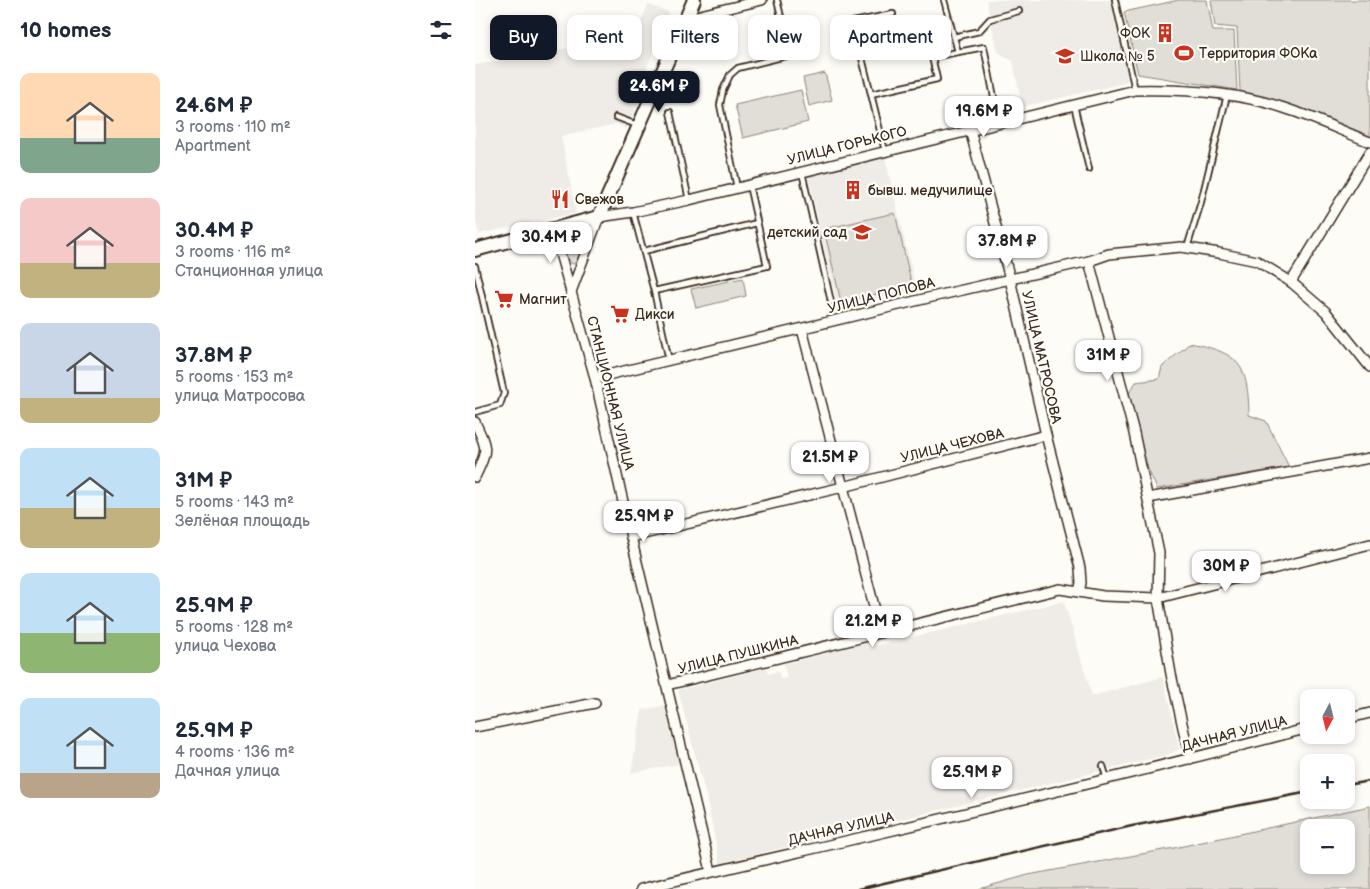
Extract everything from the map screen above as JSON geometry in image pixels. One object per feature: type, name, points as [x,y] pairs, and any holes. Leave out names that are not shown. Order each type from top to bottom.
[{"type":"street","points":[[688,15],[694,0]]},
{"type":"street","points":[[700,15],[762,0]]},
{"type":"street","points":[[571,292],[599,217],[668,60]]},
{"type":"street","name":"УЛИЦА ГОРЬКОГО","points":[[475,250],[599,217],[689,200],[1135,90],[1174,89],[1227,94],[1284,108],[1370,142]]},
{"type":"street","name":"УЛИЦА МАТРОСОВА","points":[[970,130],[1010,279],[1046,435],[1080,568],[1081,583],[1079,592]]},
{"type":"street","points":[[1291,282],[1370,152]]},
{"type":"street","name":"СТАНЦИОННАЯ УЛИЦА","points":[[553,229],[595,378],[711,871]]},
{"type":"street","name":"УЛИЦА ПОПОВА","points":[[595,378],[1089,261],[1109,254],[1181,248],[1257,261],[1291,282],[1326,312],[1370,367]]},
{"type":"street","points":[[1089,261],[1134,433],[1148,498],[1159,553],[1158,598],[1171,674],[1190,759]]},
{"type":"street","points":[[802,329],[881,634]]},
{"type":"street","points":[[475,422],[485,442],[485,455],[475,477]]},
{"type":"street","name":"УЛИЦА ЧЕХОВА","points":[[631,537],[843,487],[1046,435]]},
{"type":"street","points":[[1148,498],[1370,458]]},
{"type":"street","name":"УЛИЦА ПУШКИНА","points":[[667,685],[1060,589],[1103,596],[1158,598],[1370,544]]},
{"type":"street","points":[[475,727],[595,703]]},
{"type":"street","points":[[1355,717],[1370,713]]},
{"type":"street","name":"ДАЧНАЯ УЛИЦА","points":[[641,889],[1107,779],[1300,730]]},
{"type":"lane","points":[[737,188],[720,105],[723,90],[730,75],[738,68],[790,55],[777,0]]},
{"type":"lane","points":[[945,0],[958,52]]},
{"type":"lane","points":[[1115,0],[1135,90]]},
{"type":"lane","points":[[954,37],[979,31],[990,19],[1019,11]]},
{"type":"lane","points":[[885,151],[853,22],[893,14]]},
{"type":"lane","points":[[871,94],[937,80],[932,57],[984,47],[999,122]]},
{"type":"lane","points":[[1187,248],[1201,202],[1227,94]]},
{"type":"lane","points":[[1073,105],[1089,169]]},
{"type":"lane","points":[[670,112],[689,200]]},
{"type":"lane","points":[[616,117],[639,125]]},
{"type":"lane","points":[[802,172],[831,302]]},
{"type":"lane","points":[[654,292],[767,266],[749,185]]},
{"type":"lane","points":[[633,212],[654,292],[669,361]]},
{"type":"lane","points":[[644,252],[757,223]]},
{"type":"lane","points":[[475,266],[504,393],[500,405],[475,412]]},
{"type":"lane","points":[[1103,766],[1107,779]]},
{"type":"shaded area","name":"Школа № 5","points":[[986,0],[1111,0],[1129,80],[1120,84],[1022,107],[1013,61],[998,52]]},
{"type":"shaded area","name":"Территория ФОКа","points":[[1179,0],[1207,0],[1213,31],[1234,31],[1237,90],[1138,74],[1124,12]]},
{"type":"shaded area","points":[[1211,0],[1370,0],[1370,137],[1286,103],[1240,91],[1237,28],[1215,26]]},
{"type":"shaded area","points":[[648,5],[669,12],[668,15],[652,15],[652,55],[644,75],[645,86],[628,129],[616,124],[561,136],[576,213],[479,234],[475,215],[475,65],[502,60],[557,60],[557,50],[567,48],[567,60],[642,60],[642,19]]},
{"type":"shaded area","points":[[825,73],[832,100],[809,106],[803,78]]},
{"type":"shaded area","points":[[801,90],[808,122],[743,138],[735,105]]},
{"type":"shaded area","name":"детский сад","points":[[885,157],[916,289],[838,307],[808,175]]},
{"type":"shaded area","points":[[895,213],[912,286],[841,302],[824,229]]},
{"type":"shaded area","points":[[579,232],[584,234],[583,246],[578,258],[572,264],[563,251],[561,238]]},
{"type":"shaded area","points":[[743,278],[746,296],[696,308],[691,289]]},
{"type":"shaded area","points":[[1190,343],[1220,351],[1238,364],[1243,372],[1246,384],[1249,415],[1266,421],[1289,467],[1157,489],[1148,469],[1128,395],[1136,382],[1159,379],[1162,367]]},
{"type":"shaded area","points":[[1064,601],[1092,696],[1163,677],[1179,749],[1167,755],[720,863],[706,796],[678,690],[766,668],[768,674],[778,671],[781,679],[787,678],[784,664],[865,643],[867,648]]},
{"type":"shaded area","points":[[665,705],[680,764],[631,773],[642,710]]},
{"type":"shaded area","points":[[1370,806],[1370,889],[979,889],[1028,875],[1174,848],[1300,821],[1300,874],[1355,874],[1355,819],[1309,819]]},
{"type":"railway","points":[[1355,784],[1370,781]]},
{"type":"railway","points":[[858,889],[1132,826],[1300,794]]},
{"type":"place","name":"ФОК","points":[[1165,33]]},
{"type":"place","name":"Территория ФОКа","points":[[1184,53]]},
{"type":"place","name":"Школа № 5","points":[[1065,56]]},
{"type":"place","name":"бывш. медучилище","points":[[853,190]]},
{"type":"place","name":"Свежов","points":[[560,199]]},
{"type":"place","name":"детский сад","points":[[862,232]]},
{"type":"place","name":"Магнит","points":[[504,299]]},
{"type":"place","name":"Дикси","points":[[620,314]]}]
